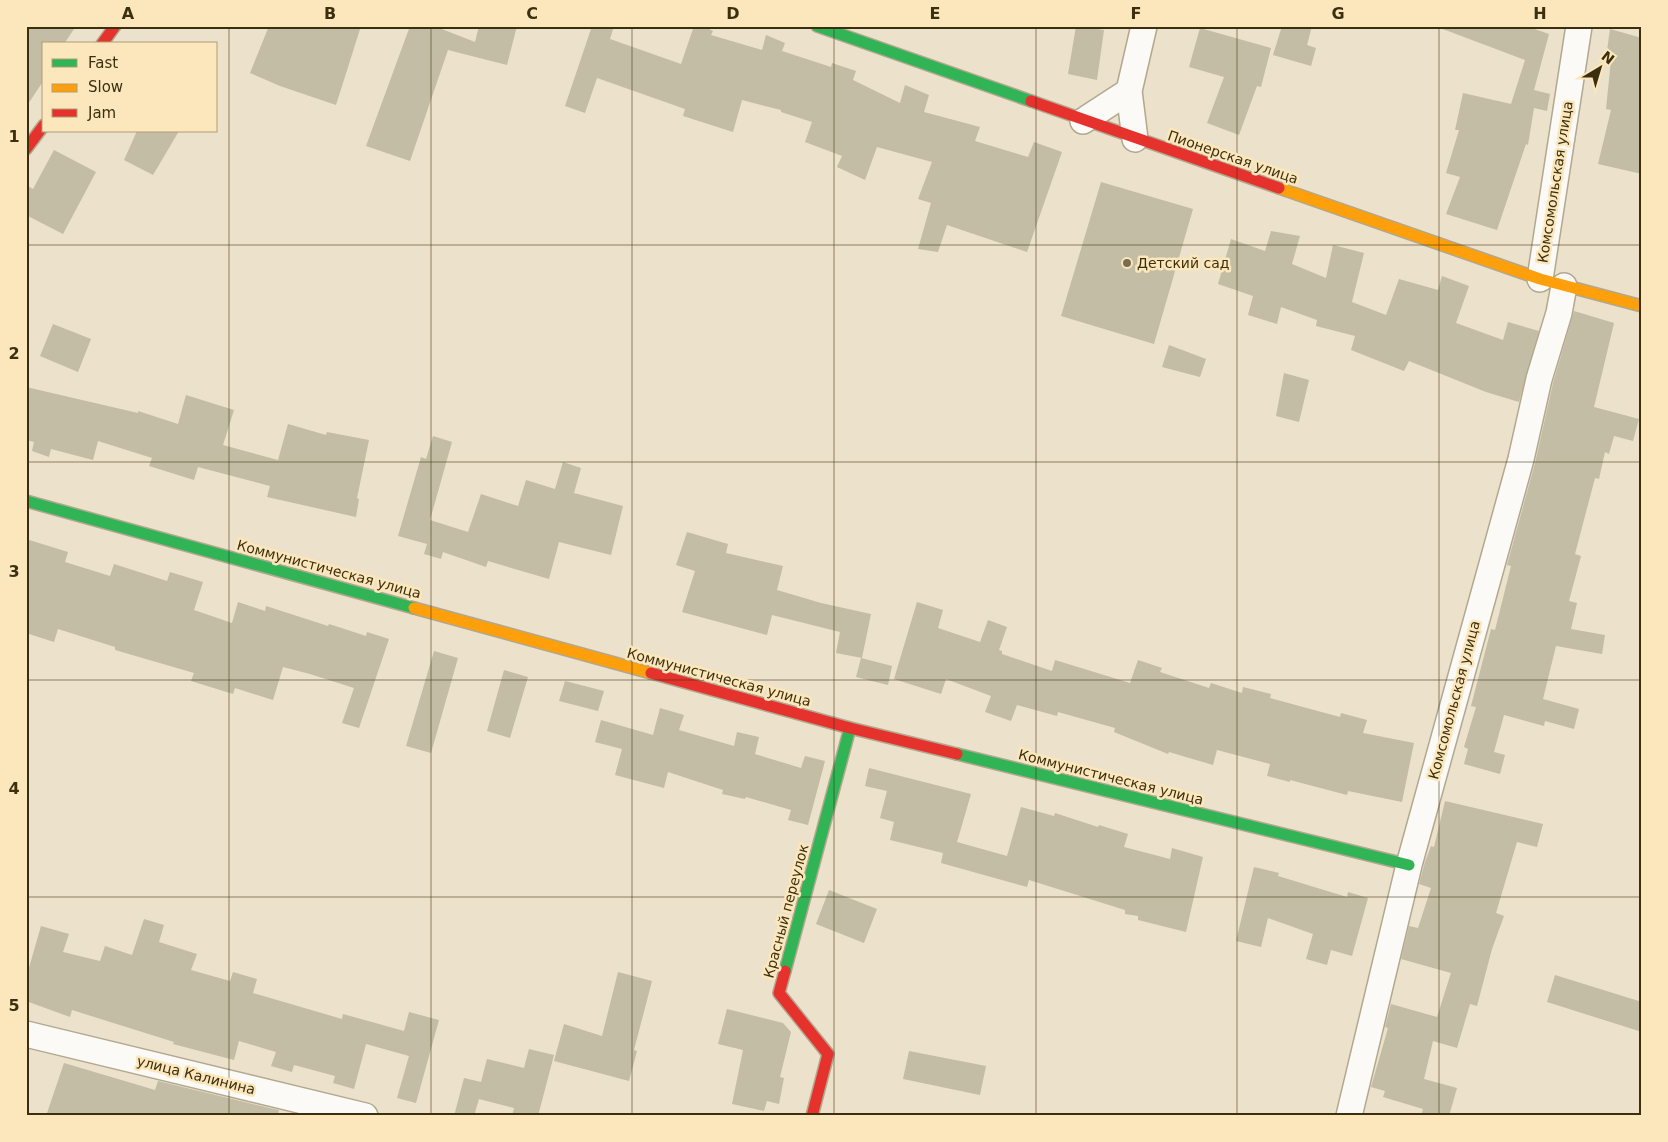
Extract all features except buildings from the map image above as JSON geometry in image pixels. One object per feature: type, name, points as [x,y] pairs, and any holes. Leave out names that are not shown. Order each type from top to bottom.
[{"type":"street","points":[[103,42],[115,26]]},
{"type":"street","name":"Пионерская улица","points":[[817,26],[1135,139],[1540,279],[1642,306]]},
{"type":"street","points":[[1135,139],[1129,91],[1144,26]]},
{"type":"street","name":"Комсомольская улица","points":[[1540,279],[1579,26]]},
{"type":"street","points":[[1084,120],[1129,91]]},
{"type":"street","points":[[26,149],[42,128]]},
{"type":"street","name":"Комсомольская улица","points":[[1349,1116],[1409,865],[1521,460],[1538,379],[1559,313],[1564,286]]},
{"type":"street","name":"Коммунистическая улица","points":[[26,501],[850,728],[1409,865]]},
{"type":"street","name":"Красный переулок","points":[[812,1116],[828,1054],[780,993],[850,728]]},
{"type":"street","name":"улица Калинина","points":[[26,1034],[365,1116]]},
{"type":"traffic: fast","points":[[817,26],[1031,101]]},
{"type":"traffic: fast","points":[[26,501],[414,608]]},
{"type":"traffic: fast","points":[[785,971],[850,728]]},
{"type":"traffic: fast","points":[[957,754],[1409,865]]},
{"type":"traffic: slow","points":[[1279,188],[1540,279],[1642,306]]},
{"type":"traffic: slow","points":[[414,608],[651,673]]},
{"type":"traffic: jam","points":[[103,42],[115,26]]},
{"type":"traffic: jam","points":[[1031,101],[1279,188]]},
{"type":"traffic: jam","points":[[26,149],[42,128]]},
{"type":"traffic: jam","points":[[651,673],[850,728],[957,754]]},
{"type":"traffic: jam","points":[[785,971],[779,993],[828,1054],[812,1116]]},
{"type":"place","name":"Детский сад","points":[[1127,263]]}]
